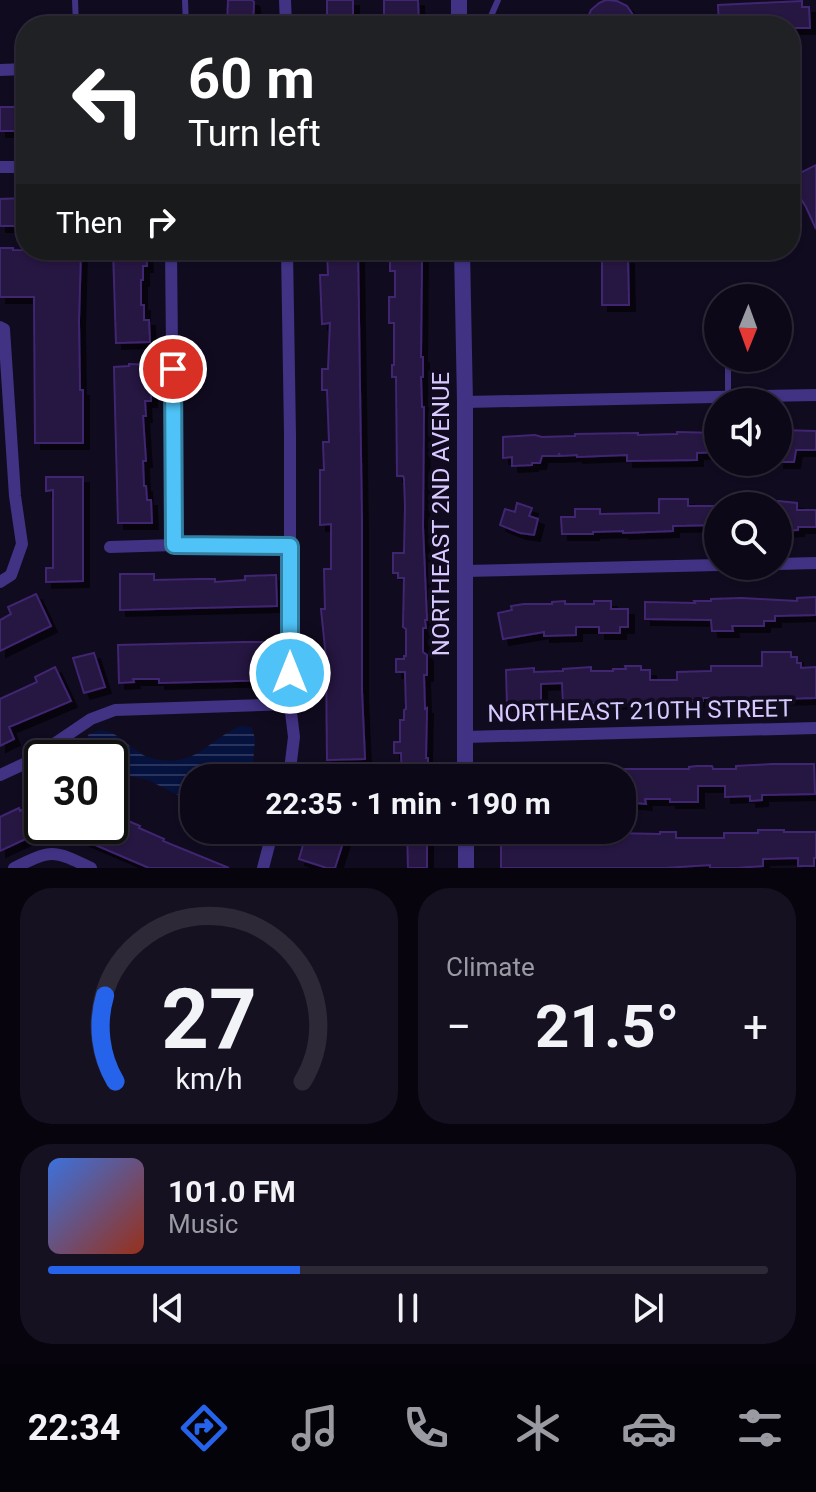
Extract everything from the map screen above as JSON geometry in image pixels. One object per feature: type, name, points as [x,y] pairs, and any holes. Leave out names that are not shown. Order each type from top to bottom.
[{"type":"street","points":[[171,260],[174,545]]},
{"type":"street","points":[[287,260],[290,704],[294,737],[291,764]]},
{"type":"street","name":"NORTHEAST 2ND AVENUE","points":[[462,260],[465,764]]},
{"type":"street","points":[[0,327],[4,329],[15,496],[22,544],[11,575],[0,582]]},
{"type":"street","points":[[792,396],[816,395]]},
{"type":"street","points":[[465,402],[704,397]]},
{"type":"street","points":[[110,547],[290,546]]},
{"type":"street","points":[[792,564],[816,563]]},
{"type":"street","points":[[465,571],[704,565]]},
{"type":"street","points":[[0,775],[26,763],[91,719],[115,710],[290,704]]},
{"type":"street","name":"NORTHEAST 210TH STREET","points":[[465,737],[816,728]]},
{"type":"street","points":[[263,868],[269,844]]},
{"type":"street","points":[[466,844],[466,868]]},
{"type":"street","points":[[14,868],[40,855],[52,853],[91,868]]},
{"type":"shaded area","points":[[241,726],[251,727],[255,738],[253,764],[180,764],[180,796],[148,780],[128,776],[128,744],[145,756],[169,761],[192,756]]},
{"type":"shaded area","points":[[97,731],[114,734],[122,740],[88,740],[88,735]]},
{"type":"building","points":[[228,0],[254,2],[253,16],[227,16]]},
{"type":"building","points":[[327,0],[353,0],[353,16],[327,16]]},
{"type":"building","points":[[384,0],[418,0],[419,16],[384,16]]},
{"type":"building","points":[[617,1],[627,6],[633,16],[588,16],[599,3]]},
{"type":"building","points":[[802,1],[802,7],[809,7],[810,28],[800,28],[800,16],[719,16],[718,5]]},
{"type":"building","points":[[0,107],[16,107],[16,131],[0,131]]},
{"type":"building","points":[[816,165],[816,229],[800,197],[800,173]]},
{"type":"building","points":[[16,198],[16,226],[0,226],[0,199]]},
{"type":"building","points":[[0,248],[16,250],[16,260],[81,260],[79,321],[83,443],[35,443],[34,297],[0,297]]},
{"type":"building","points":[[113,260],[147,260],[141,280],[141,305],[144,305],[144,320],[149,320],[150,342],[116,343]]},
{"type":"building","points":[[327,260],[358,260],[365,759],[327,760],[326,658],[321,609],[325,609],[324,569],[331,569],[331,524],[320,525],[320,470],[324,470],[323,442],[329,442],[327,390],[322,390],[322,369],[328,369],[330,323],[322,324],[320,275],[328,275]]},
{"type":"building","points":[[390,260],[422,260],[423,527],[427,620],[426,628],[423,628],[423,652],[427,655],[427,675],[424,675],[428,764],[401,764],[401,753],[394,753],[394,742],[400,742],[400,720],[404,720],[406,709],[405,672],[396,672],[396,659],[406,656],[404,578],[398,578],[398,573],[393,573],[393,553],[404,553],[405,506],[404,478],[397,476],[396,377],[392,377],[394,323],[389,323],[389,297],[395,297],[395,271],[390,271]]},
{"type":"building","points":[[602,260],[628,260],[629,305],[602,305]]},
{"type":"building","points":[[152,365],[151,401],[145,401],[146,416],[143,416],[146,461],[143,461],[144,486],[147,500],[151,500],[152,523],[118,523],[114,367]]},
{"type":"building","points":[[792,430],[816,431],[816,450],[796,450],[794,462]]},
{"type":"building","points":[[704,433],[704,453],[697,453],[697,460],[627,461],[627,455],[577,457],[560,456],[559,453],[559,456],[542,456],[540,463],[512,466],[512,457],[503,458],[503,437]]},
{"type":"building","points":[[46,477],[83,477],[83,581],[46,582],[46,568],[53,568],[53,490],[46,491]]},
{"type":"building","points":[[659,499],[688,499],[688,506],[704,506],[704,525],[673,526],[673,531],[562,534],[561,517],[575,517],[575,509],[600,509],[600,514],[659,513]]},
{"type":"building","points":[[792,502],[797,503],[797,510],[816,510],[816,527],[798,527],[798,530],[792,530]]},
{"type":"building","points":[[517,503],[532,508],[529,516],[538,519],[534,535],[500,525],[505,509],[515,512]]},
{"type":"building","points":[[120,574],[154,574],[154,580],[215,579],[215,582],[245,580],[245,576],[276,575],[277,606],[120,610]]},
{"type":"building","points":[[36,594],[51,626],[0,651],[0,620],[11,614],[8,607]]},
{"type":"building","points":[[816,597],[816,615],[775,616],[775,621],[764,621],[764,626],[732,626],[733,631],[712,631],[711,620],[645,619],[645,602],[695,603],[742,598],[797,601],[797,598]]},
{"type":"building","points":[[565,601],[565,604],[594,604],[594,601],[611,601],[611,609],[628,609],[628,627],[620,627],[620,633],[599,633],[599,627],[576,627],[576,635],[544,636],[544,632],[503,639],[498,613],[512,610],[511,606]]},
{"type":"building","points":[[274,642],[275,680],[159,683],[159,679],[133,679],[134,682],[119,683],[118,645]]},
{"type":"building","points":[[762,652],[791,652],[791,657],[797,657],[797,663],[801,663],[801,668],[816,667],[816,698],[703,698],[703,701],[563,704],[562,683],[541,684],[541,703],[507,705],[506,670],[534,668],[534,672],[563,671],[591,667],[591,671],[613,671],[626,669],[625,666],[641,666],[641,670],[650,670],[650,680],[677,680],[677,672],[711,671],[711,666],[762,666]]},
{"type":"building","points":[[94,653],[105,687],[84,693],[73,658]]},
{"type":"building","points":[[55,667],[71,701],[9,727],[14,739],[0,746],[0,699],[37,682],[35,677]]},
{"type":"building","points":[[814,764],[815,794],[762,795],[762,800],[750,801],[750,796],[725,797],[725,786],[698,786],[698,802],[645,799],[646,804],[636,803],[636,769],[712,766],[713,769],[736,769],[736,766]]},
{"type":"building","points":[[19,808],[20,811],[24,809],[24,840],[0,851],[0,817]]},
{"type":"building","points":[[128,821],[163,841],[229,868],[149,868],[93,844],[128,844]]},
{"type":"building","points":[[758,830],[816,832],[814,866],[798,866],[798,858],[763,859],[763,866],[736,868],[710,868],[710,865],[501,868],[501,844],[636,844],[636,834],[676,832],[676,838],[724,838],[724,833],[758,833]]},
{"type":"building","points":[[303,844],[343,844],[335,868],[299,859]]},
{"type":"building","points":[[407,844],[427,844],[427,868],[408,868]]},
{"type":"route","points":[[173,369],[174,545],[290,546],[290,673]]}]
